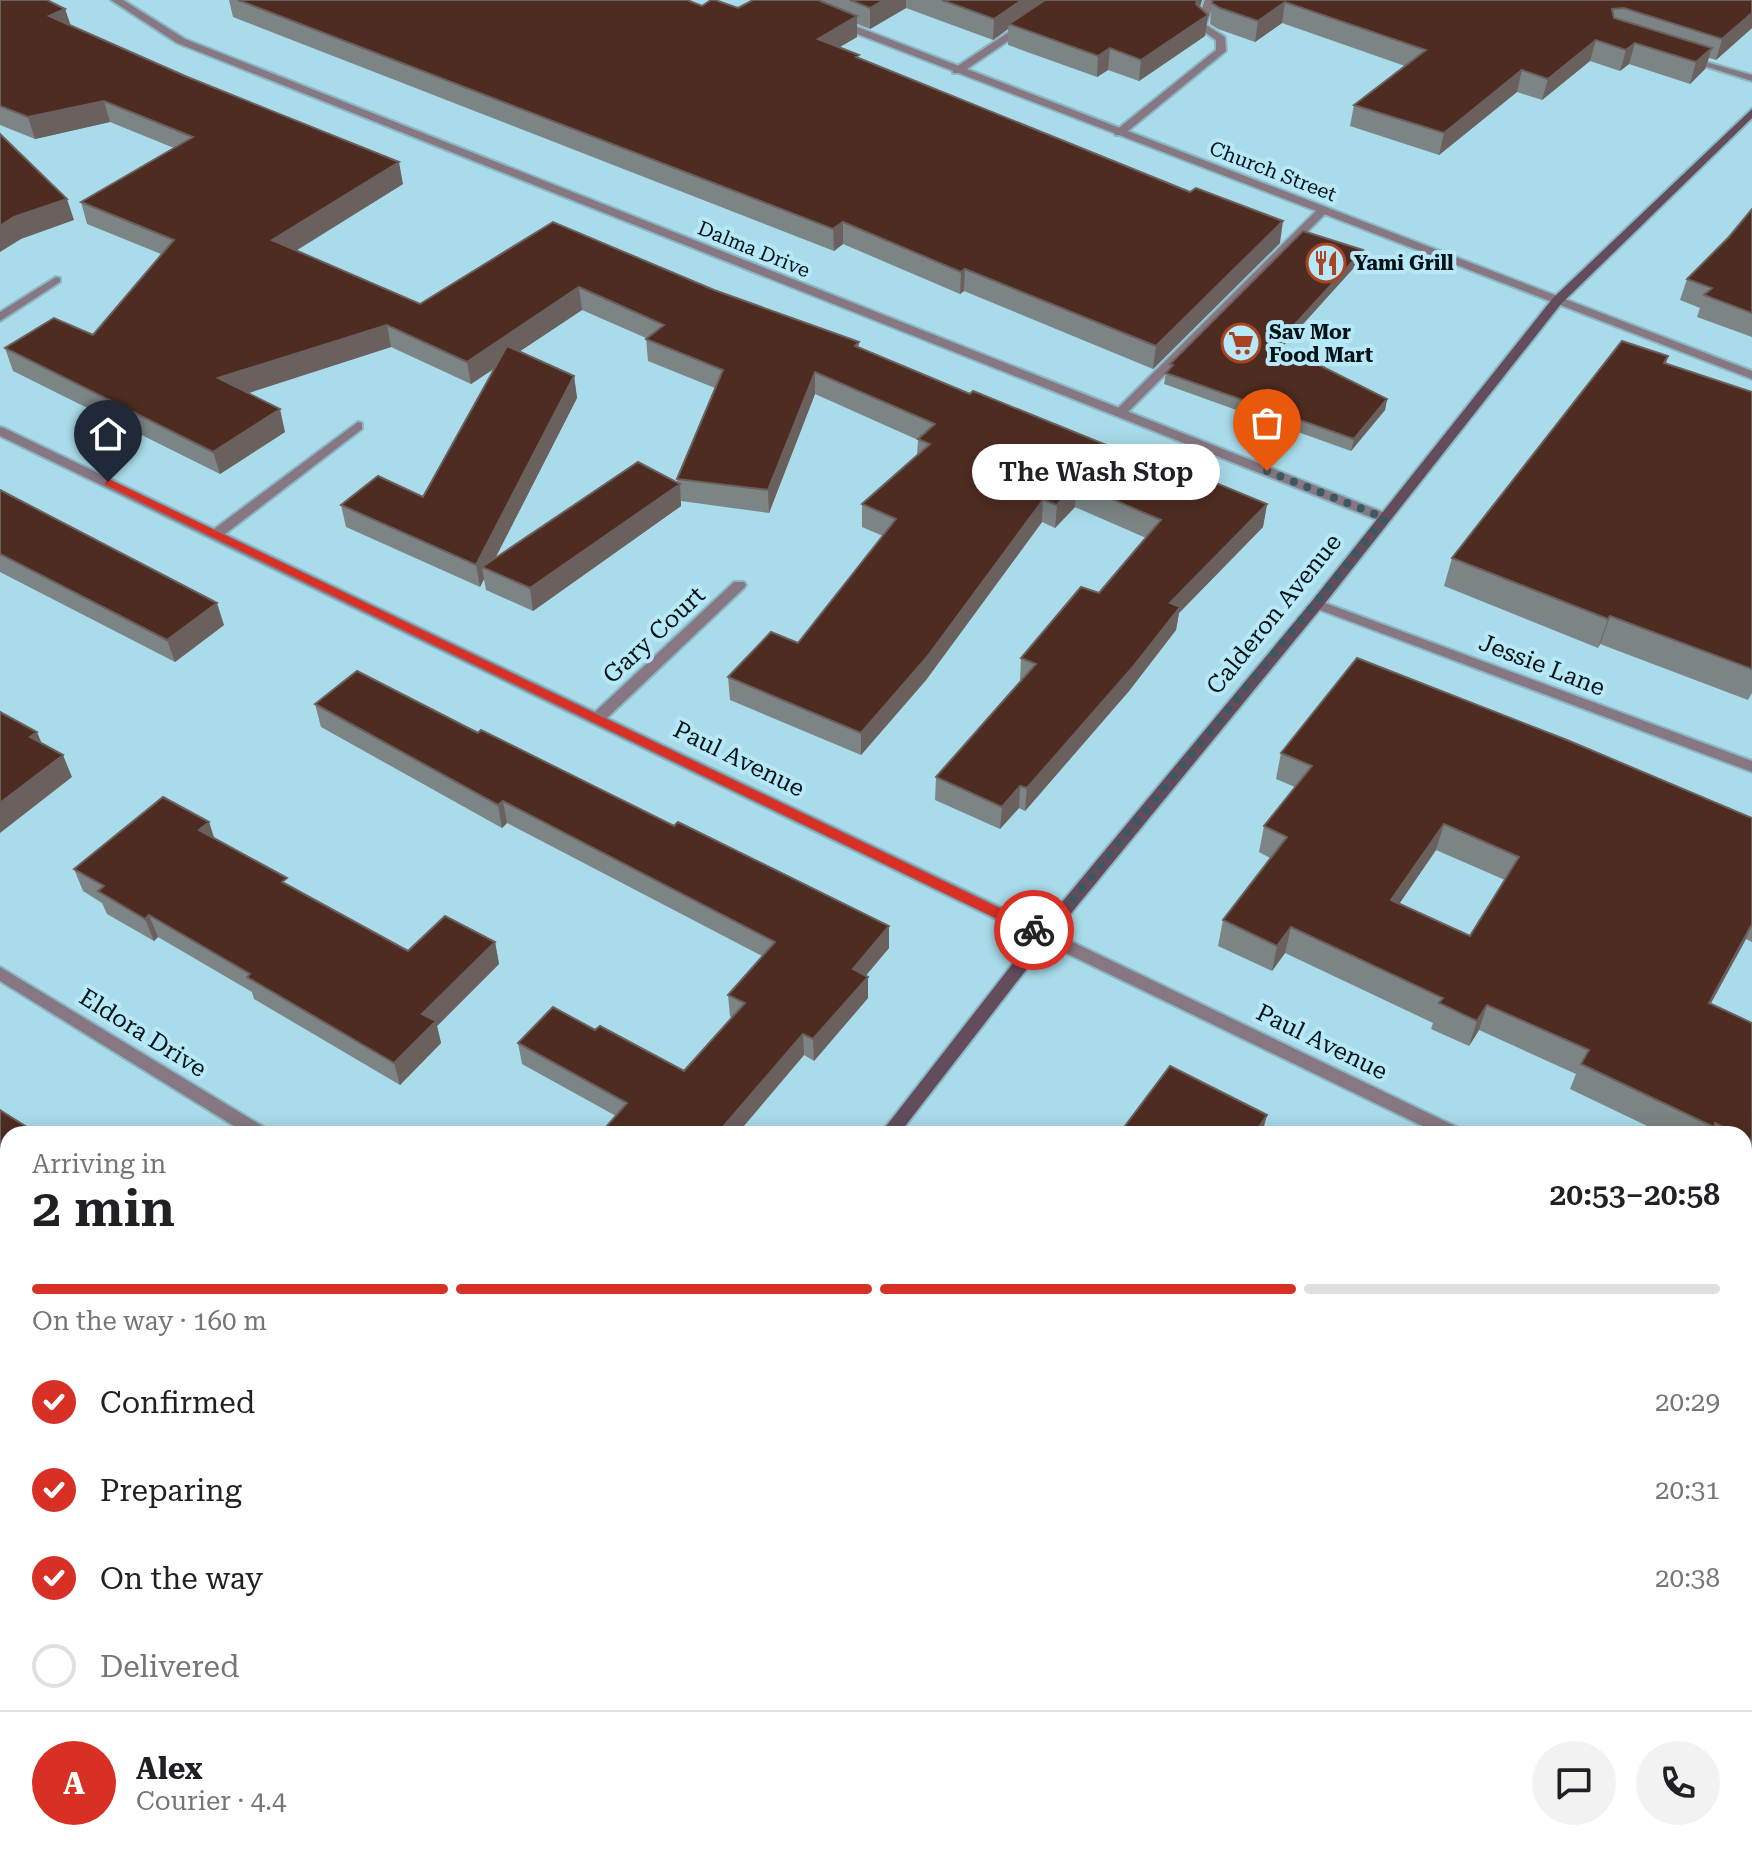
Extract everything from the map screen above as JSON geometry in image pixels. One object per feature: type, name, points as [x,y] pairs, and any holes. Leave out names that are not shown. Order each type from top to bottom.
[{"type":"street","name":"Dalma Drive","points":[[116,0],[181,41],[1385,518]]},
{"type":"street","points":[[1119,133],[1221,51],[1221,39],[1201,26],[1210,0]]},
{"type":"street","name":"Church Street","points":[[821,16],[1752,375]]},
{"type":"street","points":[[957,71],[1037,18]]},
{"type":"street","points":[[1678,55],[1752,78]]},
{"type":"street","name":"Calderon Avenue","points":[[895,1126],[1044,935],[1317,604],[1557,301],[1752,112]]},
{"type":"street","points":[[1120,413],[1322,211]]},
{"type":"street","points":[[0,317],[56,280]]},
{"type":"street","points":[[217,534],[358,426]]},
{"type":"street","name":"Paul Avenue","points":[[0,431],[1438,1126]]},
{"type":"street","name":"Gary Court","points":[[598,718],[739,585]]},
{"type":"street","name":"Jessie Lane","points":[[1317,604],[1752,767]]},
{"type":"street","name":"Eldora Drive","points":[[0,973],[248,1126]]},
{"type":"building","points":[[0,0],[47,0],[65,9],[49,16],[185,76],[399,162],[272,240],[420,304],[553,222],[714,290],[859,342],[855,346],[970,394],[973,391],[1121,451],[1126,446],[1267,504],[1170,603],[1180,607],[1132,668],[1027,788],[1020,786],[1002,807],[936,777],[1036,664],[1021,658],[1081,587],[1099,593],[1161,520],[1077,484],[1057,505],[1043,500],[927,657],[861,733],[728,677],[771,632],[798,643],[896,519],[862,504],[930,444],[918,439],[935,424],[815,372],[768,490],[677,479],[723,370],[646,339],[664,325],[579,287],[467,362],[387,325],[218,378],[280,409],[213,452],[5,348],[54,318],[93,335],[174,240],[81,202],[193,137],[104,101],[28,117],[0,106]]},
{"type":"building","points":[[238,0],[687,0],[702,6],[715,0],[738,8],[753,0],[818,0],[857,16],[818,39],[1190,192],[1196,188],[1283,221],[1156,346],[965,269],[961,272],[843,222],[833,229]]},
{"type":"building","points":[[850,0],[884,0],[870,8]]},
{"type":"building","points":[[942,0],[1022,0],[994,19]]},
{"type":"building","points":[[1045,0],[1197,0],[1196,4],[1208,15],[1141,60],[1110,48],[1098,56],[1009,24]]},
{"type":"building","points":[[1213,0],[1752,0],[1752,13],[1722,39],[1624,8],[1612,9],[1614,18],[1712,48],[1696,62],[1635,43],[1626,50],[1596,40],[1548,79],[1522,70],[1444,133],[1354,105],[1426,50],[1285,2],[1258,21],[1220,8],[1212,3]]},
{"type":"building","points":[[0,134],[67,199],[14,217],[0,226]]},
{"type":"building","points":[[1752,209],[1752,313],[1704,295],[1712,288],[1687,279]]},
{"type":"building","points":[[1303,231],[1363,250],[1277,344],[1387,399],[1354,439],[1166,373],[1173,365],[1170,364]]},
{"type":"building","points":[[1622,341],[1668,356],[1664,363],[1752,392],[1752,669],[1610,616],[1608,619],[1452,558]]},
{"type":"building","points":[[507,346],[574,376],[476,565],[341,505],[378,476],[423,497]]},
{"type":"building","points":[[638,462],[680,484],[530,588],[482,567]]},
{"type":"building","points":[[0,490],[217,603],[167,640],[0,554]]},
{"type":"building","points":[[1357,658],[1567,740],[1752,818],[1752,924],[1709,1003],[1752,1023],[1752,1126],[1721,1126],[1715,1123],[1712,1126],[1581,1064],[1589,1050],[1487,1005],[1477,1021],[1439,1003],[1443,998],[1291,927],[1277,946],[1223,920],[1287,837],[1264,826],[1312,766],[1281,753]],"holes":[[[1444,824],[1519,857],[1470,936],[1391,900]]]},
{"type":"building","points":[[357,671],[478,733],[481,730],[674,826],[678,822],[889,926],[853,969],[868,977],[813,1039],[803,1034],[724,1126],[607,1126],[627,1103],[518,1043],[553,1007],[595,1030],[600,1026],[684,1071],[745,1003],[728,995],[775,942],[503,801],[498,805],[315,704]]},
{"type":"building","points":[[0,712],[37,732],[30,737],[63,755],[0,803]]},
{"type":"building","points":[[163,797],[209,822],[199,830],[287,878],[282,882],[408,951],[445,916],[495,942],[422,1014],[436,1021],[394,1063],[149,915],[145,919],[98,891],[104,886],[74,869]]},
{"type":"building","points":[[1170,1066],[1267,1115],[1259,1126],[1125,1126]]},
{"type":"building","points":[[0,1110],[25,1126],[0,1126]]},
{"type":"way so far","points":[[1034,930],[1044,935],[1385,518],[1267,471]]},
{"type":"place","name":"Yami Grill","points":[[1326,263]]},
{"type":"place","name":"Sav Mor Food Mart","points":[[1241,343]]},
{"type":"place","name":"The Wash Stop","points":[[1267,471]]},
{"type":"route","points":[[108,482],[1034,930]]}]
